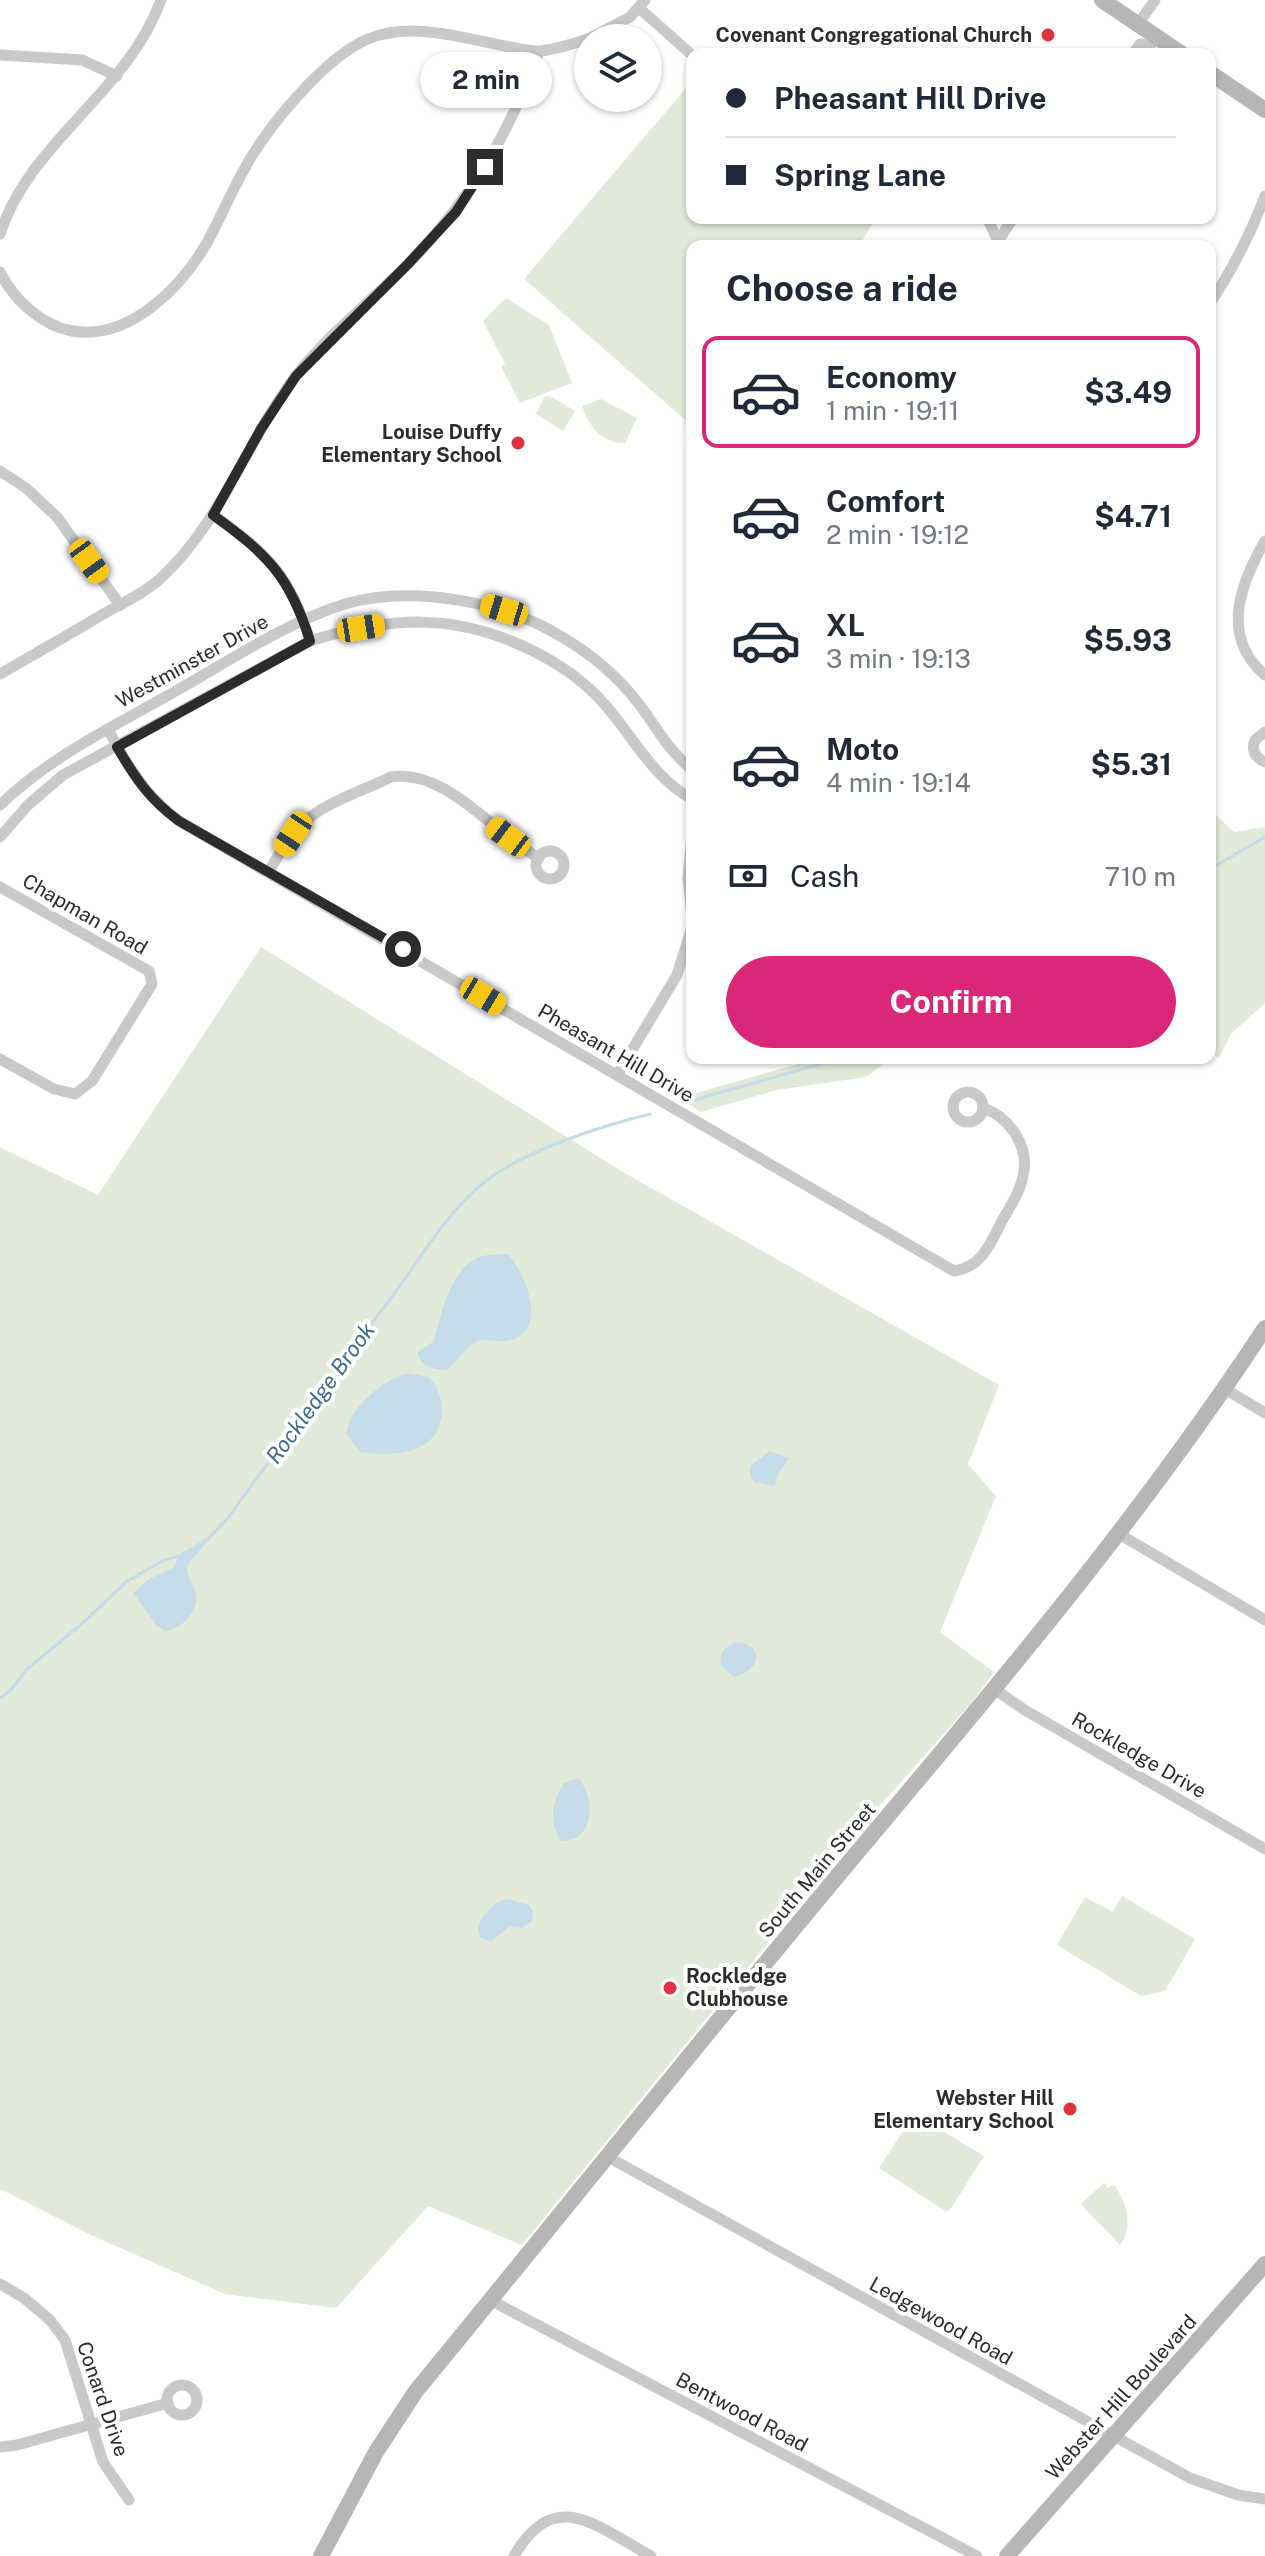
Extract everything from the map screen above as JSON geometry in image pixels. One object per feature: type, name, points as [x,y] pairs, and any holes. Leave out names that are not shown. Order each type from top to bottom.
[{"type":"main road","points":[[1102,0],[1138,24],[1153,45]]},
{"type":"main road","points":[[1216,77],[1265,110]]},
{"type":"main road","name":"South Main Street","points":[[321,2556],[401,2411],[856,1854],[996,1690],[1119,1534],[1225,1389],[1265,1328]]},
{"type":"main road","name":"Webster Hill Boulevard","points":[[1007,2556],[1265,2264]]},
{"type":"street","points":[[0,234],[7,211],[25,182],[141,44],[161,0]]},
{"type":"street","points":[[1138,24],[1155,0]]},
{"type":"street","points":[[617,24],[642,4],[686,49]]},
{"type":"street","points":[[0,272],[12,295],[61,328],[87,333],[111,330],[132,321],[155,303],[192,264],[208,242],[257,147],[289,107],[342,55],[368,39],[395,32],[423,31],[539,52],[574,42]]},
{"type":"street","points":[[0,674],[160,579],[213,515],[261,429],[296,376],[456,212],[485,167],[525,89],[539,52]]},
{"type":"street","points":[[0,55],[82,60],[117,76]]},
{"type":"street","points":[[1216,293],[1244,247],[1265,196]]},
{"type":"street","points":[[0,471],[26,488],[57,517],[120,605]]},
{"type":"street","points":[[213,515],[269,559],[288,585],[310,641]]},
{"type":"street","points":[[1265,541],[1243,582],[1238,611],[1241,641],[1257,669],[1265,675]]},
{"type":"street","name":"Westminster Drive","points":[[0,805],[61,755],[304,620],[346,604],[376,599],[465,601],[495,607],[563,637],[617,679],[639,704],[668,747],[686,764]]},
{"type":"street","name":"Westminster Drive","points":[[0,837],[28,805],[63,775],[310,641],[340,631],[406,622],[439,622],[474,627],[507,638],[548,658],[583,683],[621,723],[653,768],[686,795]]},
{"type":"street","name":"Pheasant Hill Drive","points":[[108,729],[141,786],[156,804],[179,821],[954,1271],[976,1264],[986,1253],[1019,1190],[1024,1173],[1022,1150],[1015,1133],[996,1112],[983,1108]]},
{"type":"street","points":[[1265,732],[1253,744],[1255,753],[1265,762]]},
{"type":"street","points":[[269,871],[304,822],[320,811],[391,777],[403,775],[427,779],[444,789],[539,858]]},
{"type":"street","name":"Chapman Road","points":[[0,887],[149,971],[152,984],[92,1081],[75,1094],[54,1089],[0,1059]]},
{"type":"street","points":[[617,1075],[677,975],[686,946]]},
{"type":"street","points":[[1225,1389],[1265,1413]]},
{"type":"street","points":[[1119,1534],[1265,1620]]},
{"type":"street","name":"Rockledge Drive","points":[[996,1690],[1023,1709],[1265,1849]]},
{"type":"street","name":"Ledgewood Road","points":[[608,2157],[1190,2478],[1238,2495],[1265,2499]]},
{"type":"street","name":"Conard Drive","points":[[0,2284],[24,2298],[58,2330],[70,2353],[103,2462],[129,2500]]},
{"type":"street","name":"Bentwood Road","points":[[490,2300],[977,2556]]},
{"type":"street","points":[[0,2447],[168,2403]]},
{"type":"street","points":[[514,2556],[532,2530],[540,2523],[558,2517],[586,2521],[651,2556]]},
{"type":"green space","points":[[686,88],[686,224],[872,224],[863,240],[686,240],[686,421],[524,279]]},
{"type":"green space","points":[[506,298],[549,325],[572,383],[520,403],[501,367],[505,364],[483,321]]},
{"type":"green space","points":[[550,396],[575,411],[563,431],[536,414],[544,397]]},
{"type":"green space","points":[[601,399],[637,418],[625,443],[603,437],[588,420],[582,406]]},
{"type":"green space","points":[[1216,816],[1234,832],[1265,827],[1265,1003],[1231,1034],[1219,1058],[1216,1056]]},
{"type":"green space","points":[[261,947],[623,1172],[999,1385],[968,1464],[996,1496],[940,1632],[994,1672],[973,1701],[877,1809],[522,2245],[428,2206],[336,2308],[225,2294],[93,2236],[0,2189],[0,1147],[98,1195]]},
{"type":"green space","points":[[799,1064],[883,1064],[866,1077],[777,1090],[701,1112],[678,1098]]},
{"type":"green space","points":[[1122,1896],[1195,1939],[1165,1991],[1141,1996],[1057,1945],[1085,1897],[1113,1912]]},
{"type":"green space","points":[[914,2114],[984,2156],[950,2210],[945,2211],[879,2168]]},
{"type":"green space","points":[[1104,2183],[1108,2188],[1114,2185],[1125,2206],[1127,2230],[1120,2245],[1081,2204]]},
{"type":"water","points":[[508,1254],[527,1287],[531,1313],[529,1325],[522,1334],[511,1340],[474,1343],[447,1370],[424,1364],[418,1352],[434,1341],[449,1292],[463,1269],[483,1256]]},
{"type":"water","points":[[407,1373],[429,1377],[439,1393],[442,1411],[433,1437],[424,1445],[400,1453],[360,1452],[346,1433],[354,1413],[378,1388]]},
{"type":"water","points":[[770,1451],[789,1458],[777,1476],[775,1486],[754,1482],[750,1475],[750,1466]]},
{"type":"water","points":[[208,1539],[187,1566],[196,1595],[192,1613],[183,1623],[165,1631],[156,1625],[133,1593],[149,1579],[174,1567],[179,1556]]},
{"type":"water","points":[[738,1642],[753,1649],[756,1660],[749,1671],[734,1677],[721,1666],[721,1656],[726,1648]]},
{"type":"water","points":[[578,1778],[588,1796],[589,1817],[581,1834],[561,1841],[553,1819],[554,1805],[564,1783]]},
{"type":"water","points":[[507,1899],[529,1905],[533,1912],[532,1921],[522,1928],[509,1927],[491,1941],[481,1938],[478,1931],[484,1915],[496,1903]]},
{"type":"waterway","name":"Rockledge Brook","points":[[1216,866],[1265,837]]},
{"type":"waterway","name":"Rockledge Brook","points":[[687,1102],[821,1064]]},
{"type":"waterway","name":"Rockledge Brook","points":[[0,1698],[11,1690],[26,1670],[126,1582],[208,1539],[228,1518],[445,1223],[482,1184],[539,1151],[585,1133],[650,1114]]},
{"type":"place","name":"Covenant Congregational Church","points":[[1048,35]]},
{"type":"place","name":"Louise Duffy Elementary School","points":[[518,443]]},
{"type":"place","name":"Rockledge Clubhouse","points":[[670,1988]]},
{"type":"place","name":"Webster Hill Elementary School","points":[[1070,2109]]},
{"type":"route","points":[[403,949],[179,821],[156,804],[117,747],[310,641],[288,585],[269,559],[213,515],[261,429],[296,376],[456,212],[485,167]]}]
